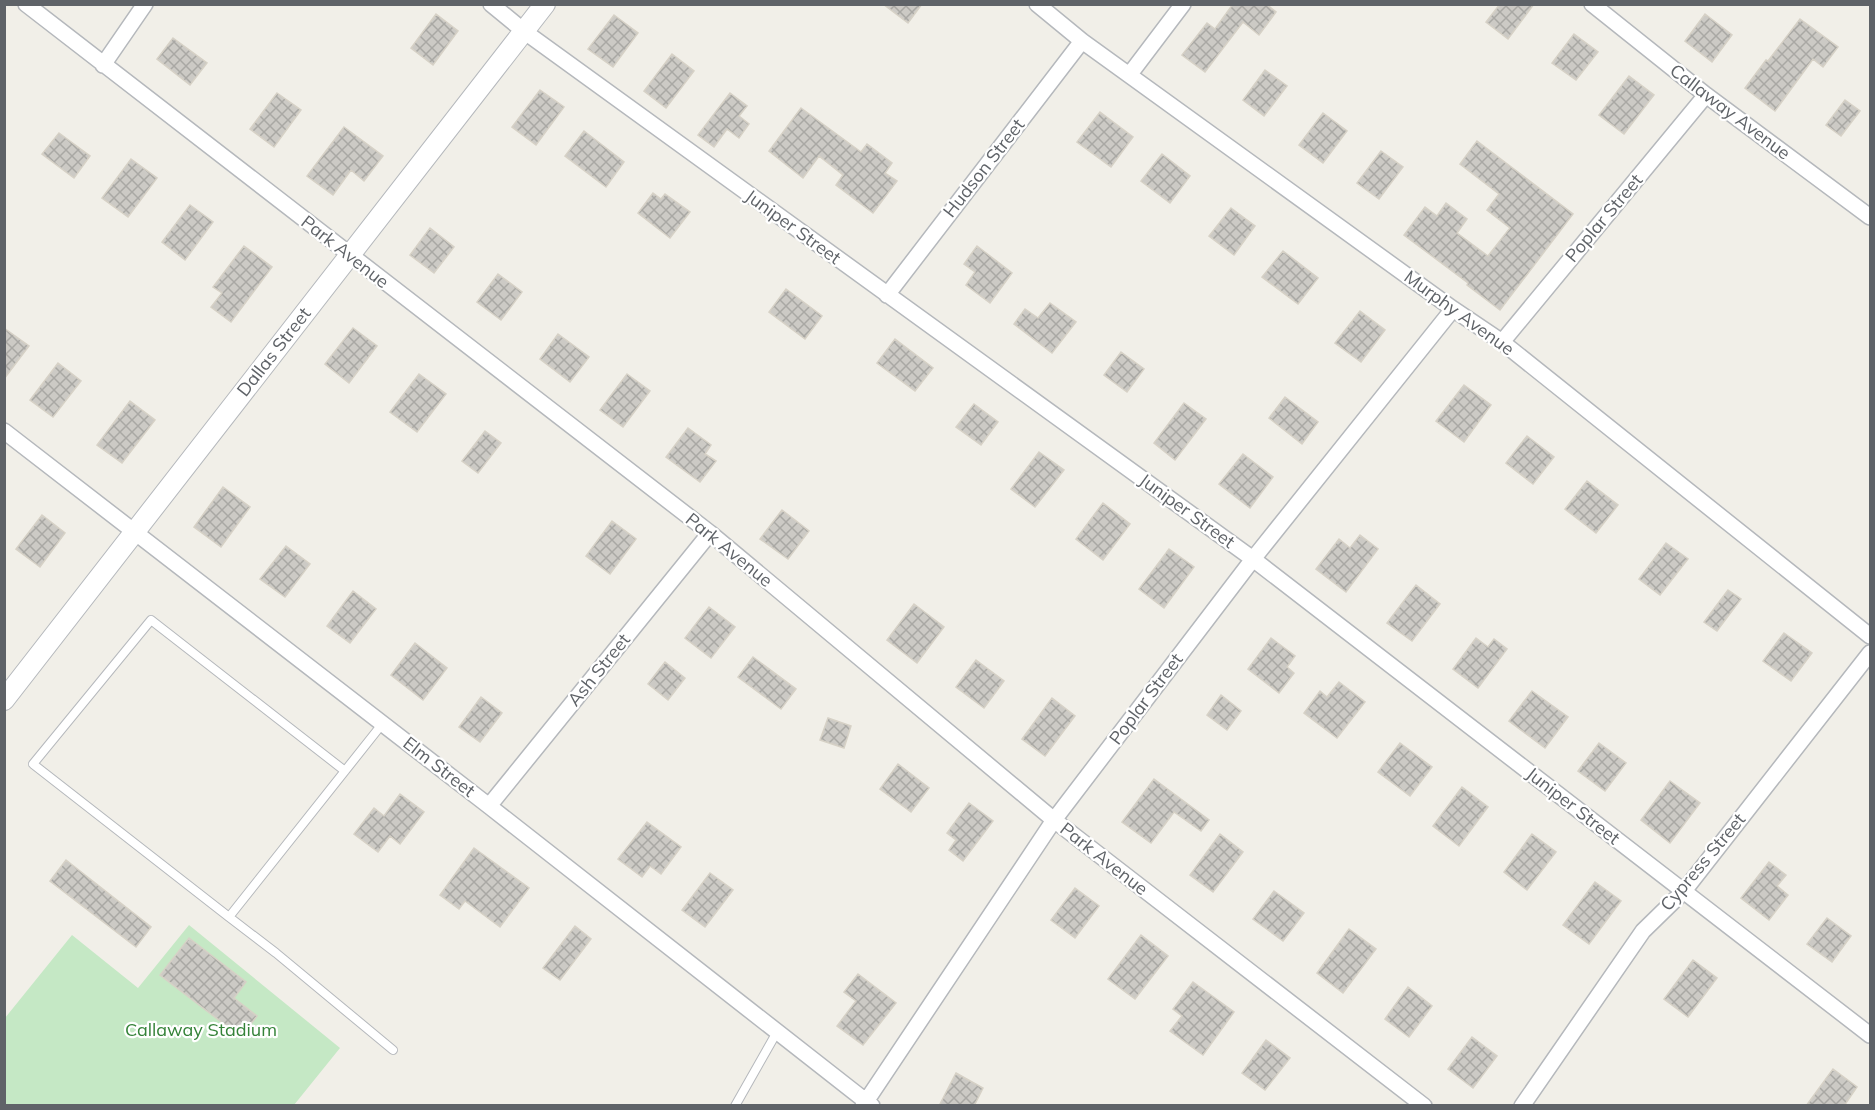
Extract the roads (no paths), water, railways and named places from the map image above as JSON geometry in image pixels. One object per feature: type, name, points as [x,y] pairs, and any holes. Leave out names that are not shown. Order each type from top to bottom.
[{"type":"street","name":"Park Avenue","points":[[26,4],[710,533],[1054,820],[1424,1106]]},
{"type":"street","points":[[103,65],[145,4]]},
{"type":"street","name":"Juniper Street","points":[[491,4],[525,32],[1253,559],[1870,1035]]},
{"type":"street","name":"Dallas Street","points":[[4,700],[545,4]]},
{"type":"street","name":"Murphy Avenue","points":[[1037,4],[1082,41],[1502,342],[1870,636]]},
{"type":"street","points":[[1130,74],[1183,4]]},
{"type":"street","name":"Callaway Avenue","points":[[1592,4],[1706,95],[1870,217]]},
{"type":"street","name":"Hudson Street","points":[[886,294],[1082,41]]},
{"type":"street","name":"Poplar Street","points":[[1502,342],[1706,95]]},
{"type":"street","name":"Poplar Street","points":[[867,1104],[1054,820],[1253,559],[1453,309]]},
{"type":"street","name":"Elm Street","points":[[4,431],[383,723],[867,1104]]},
{"type":"street","name":"Ash Street","points":[[489,806],[710,533]]},
{"type":"street","name":"Cypress Street","points":[[1522,1106],[1643,930],[1684,891],[1870,653]]},
{"type":"lane","points":[[345,771],[151,620],[33,764],[229,917],[393,1050]]},
{"type":"lane","points":[[229,917],[383,723]]},
{"type":"lane","points":[[735,1106],[777,1032]]},
{"type":"park label","name":"Callaway Stadium","points":[[201,1030]]}]
